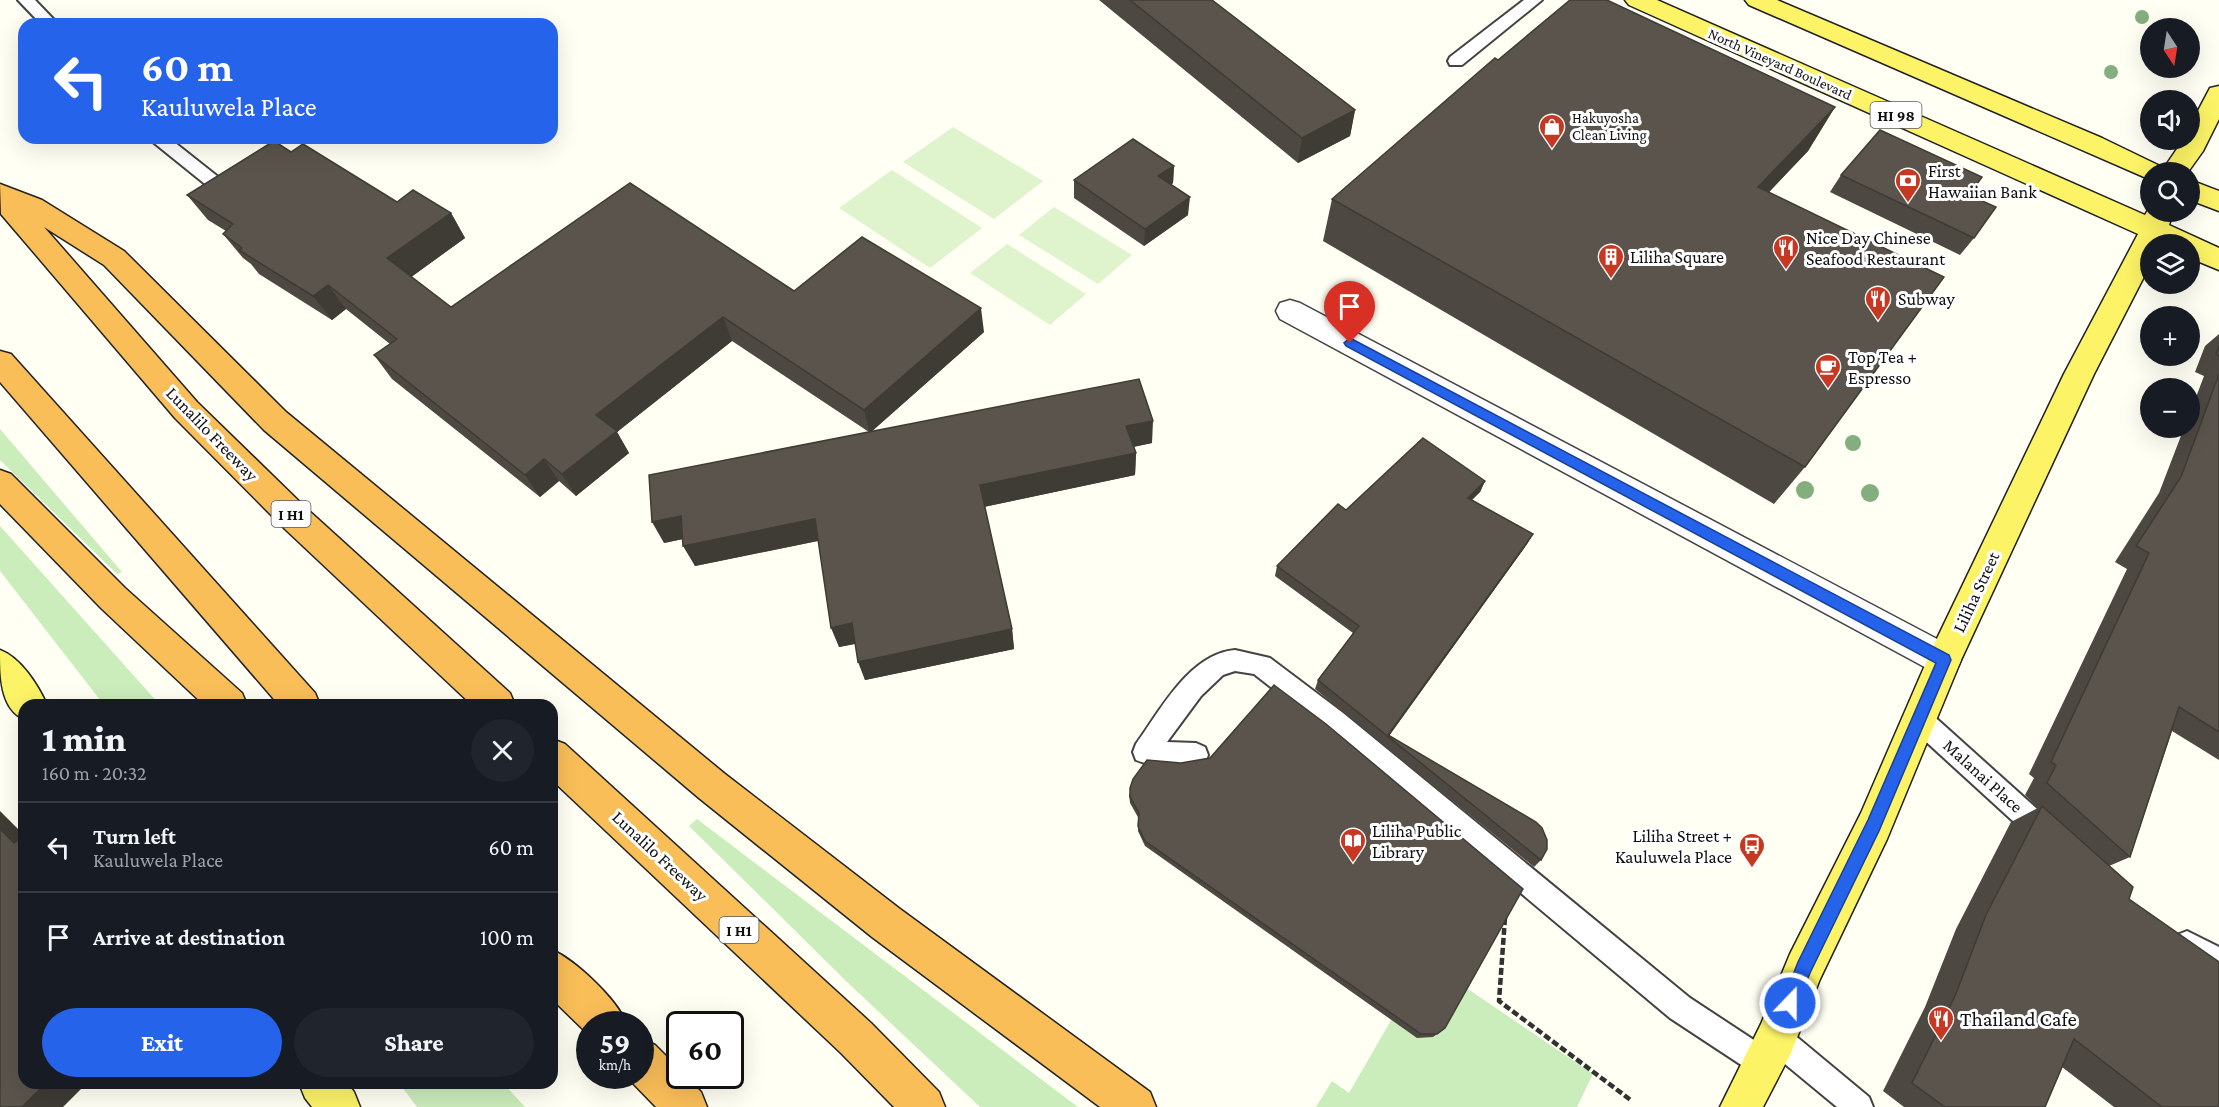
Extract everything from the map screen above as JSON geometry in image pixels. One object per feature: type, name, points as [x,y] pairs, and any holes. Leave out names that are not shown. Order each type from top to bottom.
[{"type":"highway","name":"Lunalilo Freeway","points":[[0,194],[186,410],[296,519],[491,699]]},
{"type":"highway","points":[[0,194],[32,207],[114,258],[274,422],[712,786],[895,930],[1135,1107]]},
{"type":"highway","points":[[0,362],[297,699]]},
{"type":"highway","points":[[0,483],[113,598],[223,699]]},
{"type":"highway","name":"Lunalilo Freeway","points":[[558,762],[856,1038],[924,1107]]},
{"type":"highway","points":[[558,976],[593,1011]]},
{"type":"highway","points":[[558,1009],[576,1025]]},
{"type":"highway","points":[[654,1074],[686,1107]]},
{"type":"highway","points":[[644,1089],[664,1107]]},
{"type":"main road","name":"North Vineyard Boulevard","points":[[1637,0],[2140,214]]},
{"type":"main road","points":[[1757,0],[2140,166]]},
{"type":"main road","points":[[2182,162],[2219,94]]},
{"type":"main road","points":[[2200,193],[2219,202]]},
{"type":"main road","name":"Liliha Street","points":[[1741,1107],[1769,1050],[1804,968],[1874,826],[1944,660],[2079,374],[2156,222]]},
{"type":"main road","name":"North Vineyard Boulevard","points":[[2158,222],[2173,234]]},
{"type":"main road","points":[[2200,251],[2219,260]]},
{"type":"main road","points":[[0,666],[25,699]]},
{"type":"main road","points":[[325,1089],[339,1107]]},
{"type":"street","points":[[1290,311],[1944,660]]},
{"type":"lane","points":[[26,0],[44,18]]},
{"type":"lane","points":[[1456,61],[1534,0]]},
{"type":"lane","points":[[165,144],[211,180]]},
{"type":"lane","points":[[1196,755],[1145,752],[1205,674],[1224,662],[1250,661],[1262,666],[1343,728],[1680,1008],[1769,1050],[1859,1107]]},
{"type":"lane","name":"Malanai Place","points":[[1919,719],[2061,847]]},
{"type":"lane","points":[[2166,935],[2219,962]]},
{"type":"path","points":[[1506,917],[1499,1001],[1632,1101]]},
{"type":"green space","points":[[953,127],[1043,181],[994,219],[903,162]]},
{"type":"green space","points":[[892,170],[982,228],[930,268],[839,208]]},
{"type":"green space","points":[[1054,207],[1132,255],[1098,284],[1019,235]]},
{"type":"green space","points":[[1007,244],[1086,294],[1050,325],[970,273]]},
{"type":"green space","points":[[0,429],[122,572],[117,574],[0,460]]},
{"type":"green space","points":[[0,526],[155,699],[99,699],[0,571]]},
{"type":"green space","points":[[697,819],[1078,1107],[980,1107],[846,981],[689,826]]},
{"type":"green space","points":[[1440,970],[1593,1074],[1577,1107],[1316,1107],[1332,1081],[1349,1093],[1412,984]]},
{"type":"green space","points":[[404,1089],[508,1089],[525,1107],[417,1107]]},
{"type":"building","points":[[1130,0],[1212,0],[1355,110],[1302,138]]},
{"type":"building","points":[[1570,0],[1607,0],[1835,107],[1758,187],[1944,277],[1805,467],[1332,199],[1495,58],[1498,60]]},
{"type":"building","points":[[1880,130],[1982,177],[1969,195],[1996,207],[1974,238],[1841,175]]},
{"type":"building","points":[[1133,139],[1174,166],[1158,176],[1190,197],[1145,229],[1074,180]]},
{"type":"building","points":[[269,144],[279,144],[291,152],[303,144],[397,202],[413,190],[451,213],[387,258],[451,307],[630,183],[794,291],[862,237],[981,308],[864,410],[723,317],[596,415],[617,431],[562,474],[544,459],[525,475],[374,355],[397,339],[328,285],[313,296],[239,250],[242,248],[223,234],[233,224],[187,195]]},
{"type":"building","points":[[2219,374],[2219,732],[2179,707],[2130,857],[2047,783],[2056,765],[2051,762],[2149,553],[2136,546],[2181,477],[2195,438],[2200,438],[2200,426]]},
{"type":"building","points":[[1139,379],[1153,421],[1126,426],[1136,453],[980,485],[1012,629],[858,662],[852,623],[831,628],[815,519],[683,546],[681,516],[652,522],[649,475]]},
{"type":"building","points":[[1423,438],[1485,481],[1468,498],[1533,534],[1388,735],[1536,822],[1542,828],[1547,840],[1547,849],[1541,860],[1318,680],[1359,626],[1277,566],[1338,504],[1346,510]]},
{"type":"building","name":"Liliha Public Library","points":[[1274,685],[1326,724],[1523,889],[1445,1028],[1437,1034],[1421,1034],[1145,841],[1138,826],[1139,813],[1130,797],[1130,788],[1133,779],[1147,760],[1181,763],[1210,758]]},
{"type":"building","points":[[2042,806],[2133,887],[2129,899],[2219,962],[2219,1107],[2162,1107],[2074,1039],[2045,1107],[1945,1107],[1912,1083],[1955,996],[1986,915]]},
{"type":"building","points":[[0,829],[14,843],[18,840],[18,1089],[40,1089],[22,1107],[0,1107]]},
{"type":"place","name":"Hakuyosha Clean Living","points":[[1552,150]]},
{"type":"place","name":"First Hawaiian Bank","points":[[1908,204]]},
{"type":"place","name":"Nice Day Chinese Seafood Restaurant","points":[[1786,271]]},
{"type":"place","name":"Liliha Square","points":[[1611,280]]},
{"type":"place","name":"Subway","points":[[1878,322]]},
{"type":"place","name":"Top Tea + Espresso","points":[[1828,390]]},
{"type":"place","name":"Liliha Public Library","points":[[1353,864]]},
{"type":"place","name":"Liliha Street + Kauluwela Place","points":[[1752,869]]},
{"type":"place","name":"Thailand Cafe","points":[[1941,1042]]},
{"type":"route","points":[[1350,343],[1944,660],[1874,826],[1804,968],[1790,1003]]}]
